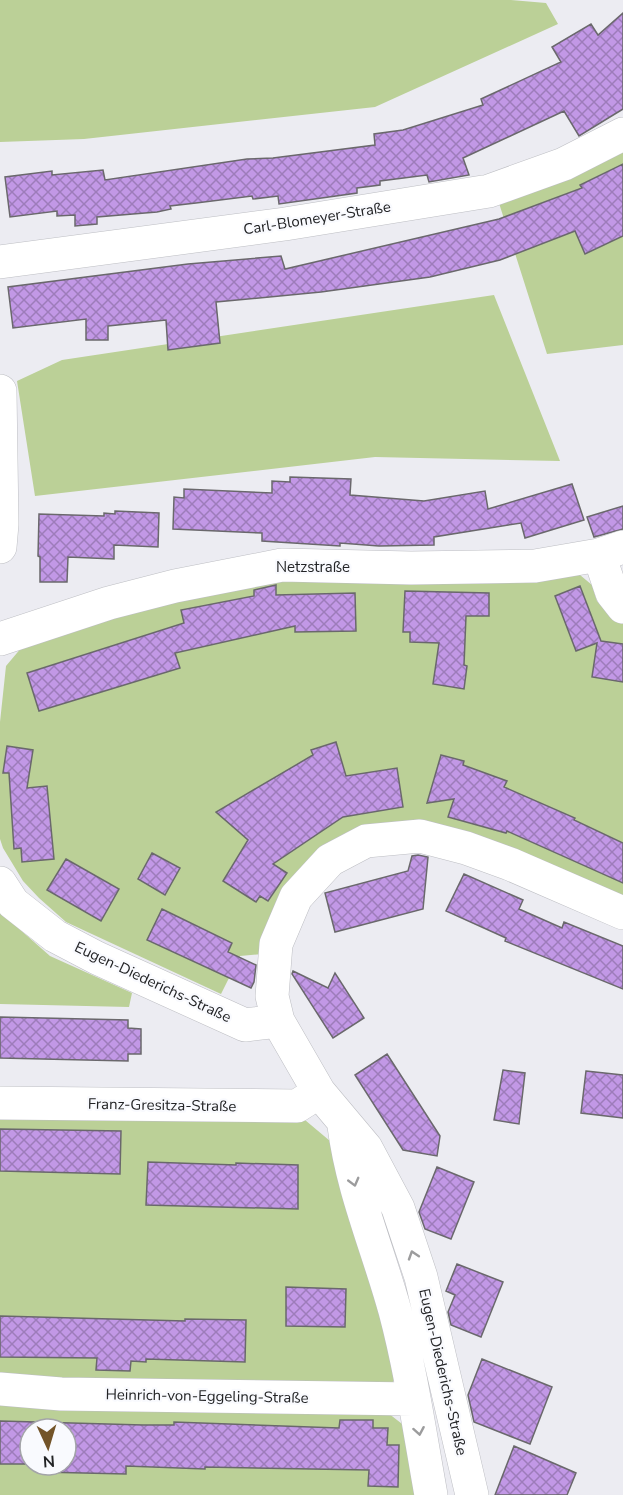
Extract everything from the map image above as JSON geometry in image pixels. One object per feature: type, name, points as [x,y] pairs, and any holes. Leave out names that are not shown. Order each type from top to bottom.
[{"type":"street","name":"Carl-Blomeyer-Straße","points":[[0,262],[285,224],[489,191],[564,164],[623,134]]},
{"type":"street","points":[[0,391],[1,531]]},
{"type":"street","name":"Netzstraße","points":[[0,639],[109,603],[164,588],[282,565],[401,568],[535,566],[611,551],[612,593],[623,607]]},
{"type":"street","points":[[278,1021],[272,996],[276,944],[296,897],[330,860],[366,841],[420,836],[466,848],[510,864],[623,913]]},
{"type":"street","name":"Eugen-Diederichs-Straße","points":[[0,883],[13,903],[55,936],[98,958],[244,1025],[278,1021],[319,1092],[366,1148],[398,1208],[421,1277],[472,1495]]},
{"type":"street","name":"Franz-Gresitza-Straße","points":[[0,1103],[297,1106],[319,1092]]},
{"type":"street","points":[[344,1124],[348,1157],[360,1202],[395,1312],[431,1495]]},
{"type":"street","name":"Heinrich-von-Eggeling-Straße","points":[[0,1389],[61,1394],[413,1399]]},
{"type":"green space","points":[[0,0],[511,0],[546,3],[558,24],[375,107],[84,139],[0,142]]},
{"type":"green space","points":[[623,145],[623,345],[547,354],[498,200]]},
{"type":"green space","points":[[494,295],[560,461],[375,457],[35,496],[17,381],[62,360]]},
{"type":"green space","points":[[580,575],[592,585],[597,601],[613,618],[623,623],[623,897],[370,829],[263,954],[240,956],[221,994],[66,922],[23,881],[3,848],[0,839],[0,722],[6,666],[22,647],[179,597],[278,577]]},
{"type":"green space","points":[[0,912],[50,956],[132,993],[129,1007],[0,1004]]},
{"type":"green space","points":[[0,1115],[305,1120],[330,1141],[397,1376],[387,1390],[0,1378]]},
{"type":"green space","points":[[0,1398],[388,1413],[406,1427],[419,1495],[0,1495]]},
{"type":"building","points":[[623,13],[623,109],[579,136],[564,111],[463,158],[469,175],[429,182],[427,175],[380,181],[380,185],[357,188],[357,193],[279,204],[278,196],[253,199],[252,196],[170,206],[171,209],[157,212],[97,217],[97,224],[75,226],[75,215],[57,216],[57,211],[10,217],[5,177],[52,171],[52,175],[103,170],[105,180],[247,159],[273,158],[375,145],[374,134],[403,130],[483,105],[481,99],[561,62],[552,47],[591,24],[598,35]]},
{"type":"building","points":[[623,164],[623,236],[585,254],[575,231],[500,260],[430,277],[321,292],[216,302],[220,343],[168,350],[166,320],[108,326],[108,340],[86,340],[86,319],[13,328],[8,287],[188,264],[281,256],[285,269],[499,219],[582,188],[580,185]]},
{"type":"building","points":[[290,477],[351,479],[350,495],[424,501],[485,491],[488,509],[572,484],[584,520],[525,538],[521,523],[434,537],[434,545],[379,546],[340,543],[340,546],[262,541],[262,533],[173,529],[174,497],[184,498],[184,489],[272,493],[272,481],[290,482]]},
{"type":"building","points":[[623,506],[623,529],[594,537],[587,517]]},
{"type":"building","points":[[115,511],[159,513],[158,547],[114,545],[114,559],[68,557],[67,582],[40,582],[39,514],[104,516],[104,513],[115,514]]},
{"type":"building","points":[[276,585],[276,595],[355,593],[356,631],[295,632],[295,626],[175,653],[180,668],[39,711],[27,673],[184,623],[181,610],[254,596],[254,590]]},
{"type":"building","points":[[580,586],[601,641],[623,644],[623,682],[592,677],[597,643],[576,651],[555,596]]},
{"type":"building","points":[[405,591],[489,593],[489,616],[466,616],[464,665],[467,666],[464,689],[433,684],[439,643],[410,642],[410,632],[403,632]]},
{"type":"building","points":[[336,742],[346,776],[397,768],[403,807],[343,817],[273,864],[287,873],[268,901],[260,896],[256,902],[223,881],[248,840],[216,812],[313,755],[311,750]]},
{"type":"building","points":[[7,746],[33,750],[27,788],[47,786],[54,859],[22,862],[21,848],[14,849],[9,773],[3,773]]},
{"type":"building","points":[[441,755],[464,761],[463,765],[507,781],[504,787],[575,818],[574,820],[623,843],[623,883],[507,831],[506,833],[448,817],[454,799],[427,803]]},
{"type":"building","points":[[152,853],[180,868],[165,895],[138,879]]},
{"type":"building","points":[[412,856],[428,857],[423,909],[335,932],[325,893],[408,871]]},
{"type":"building","points":[[66,859],[119,889],[101,921],[47,890]]},
{"type":"building","points":[[464,874],[523,900],[519,909],[562,928],[564,922],[623,946],[623,989],[505,941],[506,938],[446,911]]},
{"type":"building","points":[[162,909],[232,943],[228,952],[256,965],[251,988],[147,940]]},
{"type":"building","points":[[293,971],[328,988],[335,973],[364,1018],[333,1038],[292,974]]},
{"type":"building","points":[[0,1017],[128,1020],[128,1028],[141,1029],[141,1054],[128,1054],[128,1061],[0,1058]]},
{"type":"building","points":[[387,1054],[440,1136],[437,1156],[403,1150],[355,1075]]},
{"type":"building","points":[[503,1070],[525,1073],[519,1124],[494,1120]]},
{"type":"building","points":[[586,1071],[623,1075],[623,1118],[581,1113]]},
{"type":"building","points":[[0,1129],[121,1131],[120,1174],[0,1171]]},
{"type":"building","points":[[148,1162],[298,1165],[298,1209],[146,1205]]},
{"type":"building","points":[[437,1167],[474,1182],[451,1239],[425,1229],[419,1212]]},
{"type":"building","points":[[457,1264],[503,1282],[481,1337],[451,1325],[448,1312],[455,1295],[446,1291]]},
{"type":"building","points":[[286,1287],[346,1289],[345,1327],[286,1326]]},
{"type":"building","points":[[0,1316],[185,1321],[185,1319],[246,1320],[245,1362],[146,1359],[146,1362],[131,1361],[130,1371],[96,1370],[97,1358],[0,1357]]},
{"type":"building","points":[[482,1359],[552,1387],[530,1444],[474,1422],[468,1395]]},
{"type":"building","points":[[340,1420],[373,1420],[373,1428],[388,1428],[387,1445],[399,1445],[398,1487],[368,1486],[369,1470],[126,1466],[126,1474],[78,1473],[78,1423],[174,1425],[174,1422],[339,1428]]},
{"type":"building","points":[[0,1421],[18,1422],[18,1464],[0,1464]]},
{"type":"building","points":[[514,1446],[576,1473],[567,1495],[495,1495]]}]
